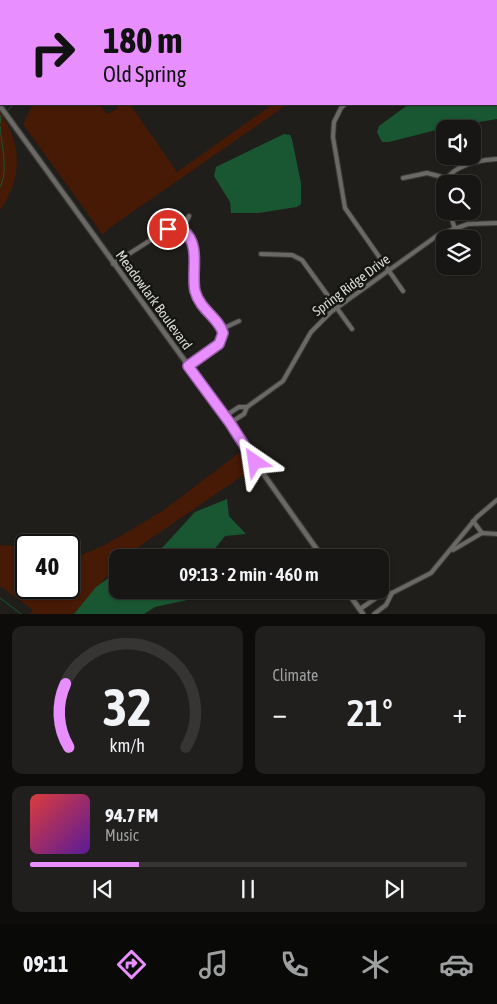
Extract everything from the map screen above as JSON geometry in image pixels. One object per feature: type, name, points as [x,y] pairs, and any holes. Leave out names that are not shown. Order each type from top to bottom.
[{"type":"street","points":[[344,105],[334,122],[333,137],[345,208],[403,291]]},
{"type":"street","name":"Meadowlark Boulevard","points":[[0,106],[225,416],[317,549]]},
{"type":"street","points":[[450,175],[476,162],[497,159]]},
{"type":"street","points":[[403,178],[426,173],[436,176]]},
{"type":"street","points":[[182,230],[189,216]]},
{"type":"street","points":[[452,220],[455,229]]},
{"type":"street","name":"Spring Ridge Drive","points":[[230,423],[244,414],[248,407],[283,381],[311,332],[337,308],[430,240],[468,224],[497,223]]},
{"type":"street","points":[[114,264],[163,231],[173,228],[182,230],[187,234],[193,244],[194,284],[198,299],[203,309],[222,329],[223,336],[219,344],[188,366]]},
{"type":"street","points":[[261,254],[292,255],[302,260],[352,329]]},
{"type":"street","points":[[222,329],[239,321]]},
{"type":"street","name":"Spring Ridge Drive","points":[[225,416],[238,407],[248,407]]},
{"type":"street","points":[[360,609],[379,596],[392,593],[426,578],[451,551],[473,521],[497,500]]},
{"type":"street","points":[[473,521],[482,533]]},
{"type":"street","points":[[451,551],[482,533],[497,534]]},
{"type":"street","points":[[374,614],[386,605],[392,593]]},
{"type":"street","points":[[353,599],[363,614]]},
{"type":"shaded area","points":[[32,105],[100,105],[107,114],[118,108],[116,105],[131,105],[177,172],[272,105],[287,105],[108,229],[103,235],[23,124]]},
{"type":"shaded area","points":[[408,105],[497,105],[497,119],[481,122],[481,120],[436,120],[436,130],[389,142],[382,142],[377,132],[379,126]]},
{"type":"shaded area","points":[[0,112],[13,136],[17,161],[13,186],[0,210]]},
{"type":"shaded area","points":[[284,134],[290,135],[292,139],[301,183],[301,204],[297,207],[258,213],[231,213],[230,202],[214,176],[216,167]]},
{"type":"shaded area","points":[[239,453],[251,470],[136,549],[109,549],[109,573],[74,614],[30,614],[33,610],[18,599],[80,599],[80,556],[105,545],[161,512]]},
{"type":"shaded area","points":[[227,499],[229,516],[246,534],[225,536],[215,549],[158,549],[163,547],[195,512]]},
{"type":"shaded area","points":[[0,545],[15,546],[15,597],[0,586]]},
{"type":"shaded area","points":[[109,578],[109,599],[192,599],[155,607],[144,614],[74,614],[96,587]]},
{"type":"waterway","points":[[8,110],[13,105]]},
{"type":"waterway","points":[[0,124],[1,115]]},
{"type":"waterway","points":[[0,126],[4,157],[4,173],[0,187]]},
{"type":"waterway","points":[[0,598],[21,614]]},
{"type":"route","points":[[168,229],[173,228],[184,231],[191,240],[195,293],[202,308],[220,326],[223,333],[219,344],[188,366],[230,423],[255,462]]}]
